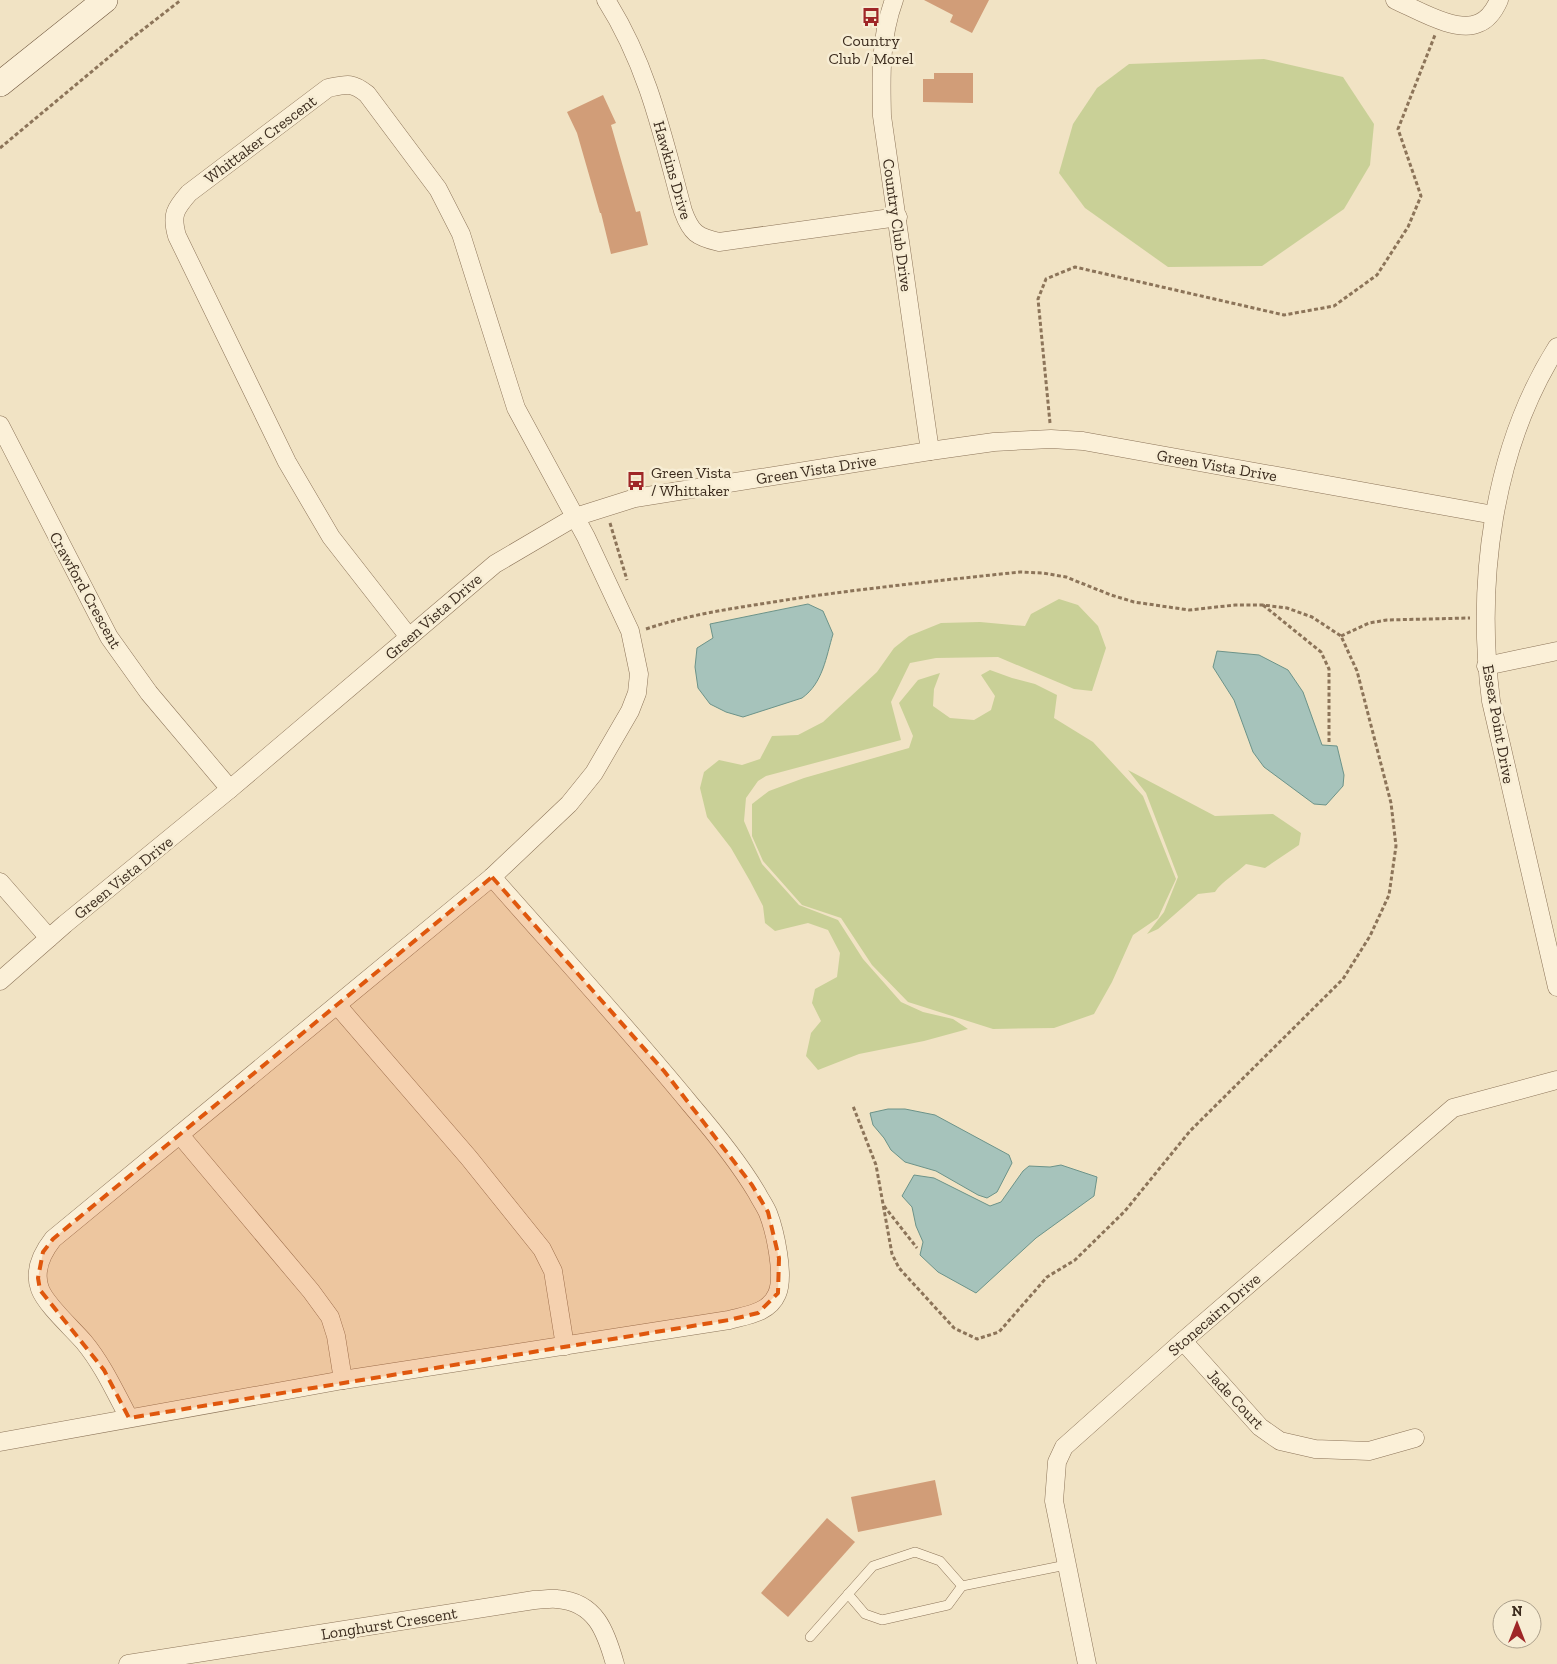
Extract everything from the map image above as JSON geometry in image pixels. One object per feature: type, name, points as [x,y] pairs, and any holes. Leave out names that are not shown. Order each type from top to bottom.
[{"type":"main road","points":[[0,84],[105,0]]},
{"type":"street","name":"Hawkins Drive","points":[[606,0],[634,50],[650,92],[683,212],[689,227],[702,238],[720,242],[898,217]]},
{"type":"street","name":"Country Club Drive","points":[[894,0],[887,19],[881,67],[882,116],[898,217],[930,451]]},
{"type":"street","points":[[1395,0],[1457,25],[1478,24],[1490,15],[1499,0]]},
{"type":"street","name":"Whittaker Crescent","points":[[409,637],[331,537],[288,462],[177,236],[173,220],[178,205],[189,193],[328,88],[344,84],[357,86],[367,94],[438,189],[461,234],[516,408],[575,517]]},
{"type":"street","name":"Essex Point Drive","points":[[1557,347],[1531,394],[1515,436],[1494,515],[1488,563],[1486,616],[1486,666],[1491,701],[1557,988]]},
{"type":"street","name":"Crawford Crescent","points":[[0,424],[109,637],[149,694],[230,788]]},
{"type":"street","name":"Green Vista Drive","points":[[0,981],[495,564],[575,517],[635,498],[930,451],[994,442],[1051,439],[1092,443],[1494,515]]},
{"type":"street","points":[[129,1418],[104,1370],[85,1343],[40,1290],[38,1278],[39,1264],[43,1252],[53,1239],[492,877],[569,804],[594,773],[630,711],[637,693],[639,674],[630,631],[575,517]]},
{"type":"street","points":[[1486,666],[1557,651]]},
{"type":"street","points":[[0,1442],[343,1380],[730,1320],[758,1313],[771,1304],[778,1293],[780,1279],[779,1258],[768,1212],[752,1185],[726,1146],[664,1071],[492,877]]},
{"type":"street","points":[[0,882],[49,938]]},
{"type":"street","points":[[337,1005],[469,1158],[542,1249],[553,1271],[564,1346]]},
{"type":"street","name":"Stonecairn Drive","points":[[1087,1664],[1054,1501],[1057,1462],[1064,1447],[1183,1340],[1453,1108],[1557,1080]]},
{"type":"street","points":[[180,1135],[311,1291],[330,1317],[337,1343],[343,1380]]},
{"type":"street","name":"Jade Court","points":[[1183,1340],[1260,1427],[1280,1441],[1315,1449],[1369,1451],[1415,1438]]},
{"type":"street","name":"Longhurst Crescent","points":[[128,1664],[534,1600],[557,1599],[576,1602],[590,1612],[600,1623],[609,1642],[615,1664]]},
{"type":"lane","points":[[810,1637],[873,1566],[915,1552],[940,1561],[962,1586]]},
{"type":"lane","points":[[848,1594],[865,1614],[882,1620],[948,1605],[962,1586],[1066,1565]]},
{"type":"path","points":[[0,148],[132,38],[181,0]]},
{"type":"path","points":[[1051,439],[1038,299],[1046,279],[1075,267],[1284,315],[1334,306],[1377,275],[1408,227],[1421,196],[1398,130],[1441,20]]},
{"type":"path","points":[[611,527],[628,584]]},
{"type":"path","points":[[642,620],[646,630],[678,620],[764,604],[881,587],[1020,572],[1043,572],[1134,602],[1190,610],[1235,605],[1263,605],[1287,608],[1312,617],[1341,636],[1359,681],[1391,803],[1396,846],[1389,895],[1370,936],[1342,979],[1190,1131],[1125,1212],[1076,1260],[1048,1277],[999,1332],[977,1339],[954,1328],[899,1268],[892,1254],[876,1165],[854,1106]]},
{"type":"path","points":[[1263,605],[1321,652],[1329,669],[1328,742]]},
{"type":"path","points":[[1341,636],[1369,623],[1388,620],[1486,616]]},
{"type":"path","points":[[884,1206],[917,1248]]},
{"type":"highlighted area","points":[[492,877],[664,1071],[752,1185],[768,1212],[779,1258],[778,1293],[758,1313],[729,1320],[129,1418],[104,1370],[40,1290],[38,1278],[43,1252],[53,1239]]},
{"type":"green space","points":[[1264,59],[1343,77],[1374,124],[1370,165],[1344,209],[1262,266],[1168,267],[1085,208],[1059,173],[1073,124],[1097,88],[1129,64]]},
{"type":"green space","points":[[1059,599],[1078,605],[1098,626],[1106,648],[1092,691],[1074,689],[998,657],[936,658],[910,663],[891,702],[901,740],[766,776],[758,781],[746,798],[744,821],[762,864],[799,905],[838,920],[863,959],[901,1002],[923,1012],[953,1019],[968,1029],[924,1041],[859,1054],[818,1070],[806,1056],[811,1033],[821,1021],[812,1003],[815,989],[837,977],[840,953],[828,930],[808,923],[775,931],[765,923],[763,906],[750,881],[731,848],[707,817],[700,788],[704,772],[719,760],[742,765],[760,759],[772,736],[798,735],[823,722],[877,672],[894,648],[909,636],[941,623],[980,622],[1025,626],[1031,614]]},
{"type":"green space","points":[[990,670],[1035,684],[1057,695],[1054,718],[1093,742],[1143,796],[1176,879],[1158,918],[1133,935],[1112,982],[1094,1014],[1054,1028],[993,1029],[908,1002],[872,965],[841,918],[802,905],[763,861],[752,836],[752,804],[769,791],[804,778],[909,748],[913,736],[899,703],[918,680],[940,673],[934,689],[933,706],[950,718],[974,720],[991,710],[995,696],[981,675]]},
{"type":"green space","points":[[1128,770],[1215,816],[1273,814],[1301,833],[1299,845],[1265,868],[1246,864],[1221,884],[1215,892],[1198,894],[1158,929],[1147,934],[1164,912],[1178,877],[1146,793]]},
{"type":"water","points":[[808,604],[823,611],[833,634],[823,669],[809,692],[802,698],[743,717],[726,712],[710,704],[698,688],[695,667],[697,648],[713,638],[710,624]]},
{"type":"water","points":[[1217,651],[1259,655],[1288,670],[1303,692],[1322,745],[1337,746],[1344,775],[1343,786],[1326,805],[1314,804],[1264,767],[1253,752],[1234,700],[1213,667]]},
{"type":"water","points":[[888,1109],[905,1109],[935,1115],[1009,1155],[1012,1163],[997,1192],[987,1198],[978,1195],[936,1171],[905,1162],[891,1150],[873,1125],[870,1113]]},
{"type":"water","points":[[1061,1165],[1097,1177],[1094,1196],[1036,1238],[976,1293],[938,1272],[920,1255],[923,1242],[916,1226],[912,1207],[902,1196],[914,1175],[934,1178],[990,1206],[1001,1202],[1023,1171],[1029,1166],[1050,1167]]},
{"type":"building","points":[[924,0],[989,0],[972,33],[950,22],[953,15]]},
{"type":"building","points":[[934,73],[973,73],[973,103],[923,102],[923,79],[934,79]]},
{"type":"building","points":[[603,95],[616,123],[611,125],[636,212],[640,211],[648,245],[611,254],[577,133],[567,112]]},
{"type":"building","points":[[935,1480],[942,1515],[858,1532],[851,1497]]},
{"type":"building","points":[[827,1518],[855,1542],[788,1617],[761,1593]]},
{"type":"place","name":"Country Club / Morel","points":[[871,17]]},
{"type":"place","name":"Green Vista / Whittaker","points":[[636,481]]}]
